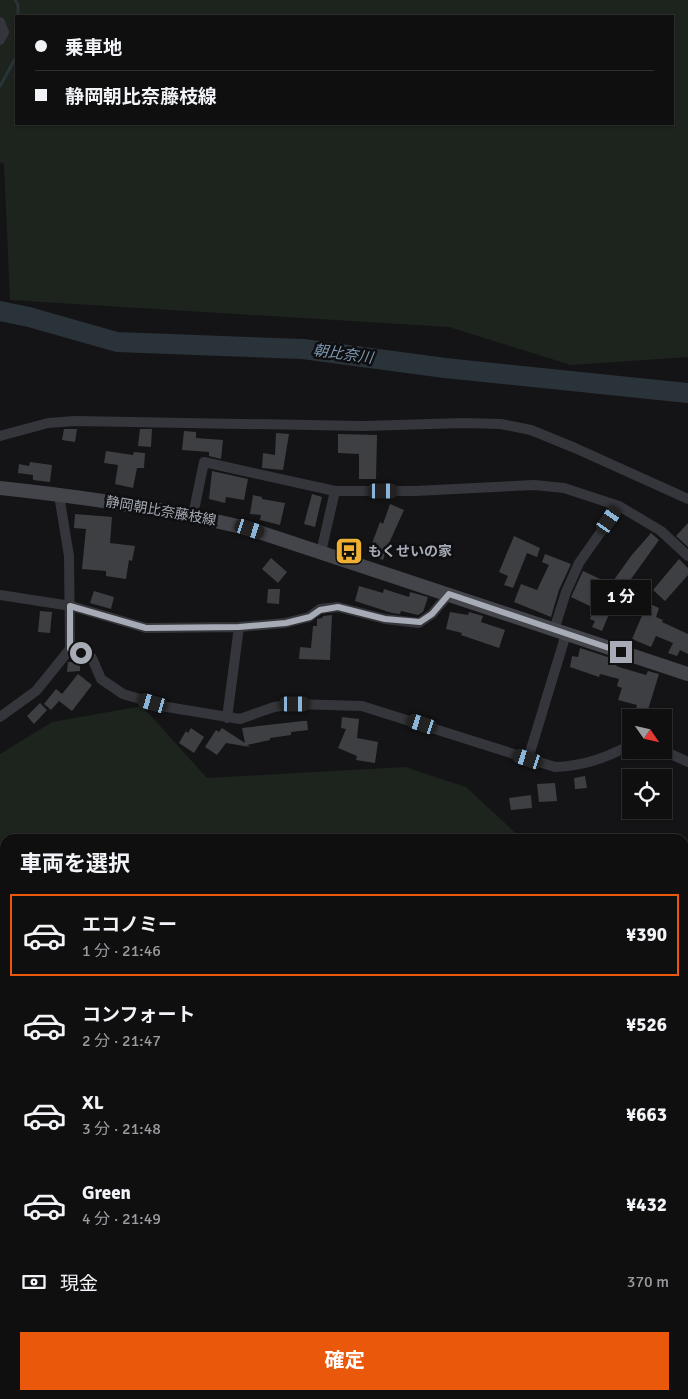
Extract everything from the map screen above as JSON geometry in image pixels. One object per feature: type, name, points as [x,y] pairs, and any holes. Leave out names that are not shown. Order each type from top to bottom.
[{"type":"main road","name":"静岡朝比奈藤枝線","points":[[0,488],[193,515],[250,529],[688,674]]},
{"type":"street","points":[[0,22],[4,32],[0,40]]},
{"type":"street","points":[[0,436],[48,423],[75,421],[364,426],[464,423],[501,424],[530,430],[575,448],[688,499]]},
{"type":"street","points":[[193,515],[204,462],[335,491],[415,491],[534,485],[564,488],[619,506],[660,531],[688,556]]},
{"type":"street","points":[[321,552],[335,491]]},
{"type":"street","points":[[0,717],[36,691],[70,649],[69,556],[59,495]]},
{"type":"street","points":[[528,759],[560,632],[566,592],[579,563],[619,506]]},
{"type":"street","points":[[0,595],[70,606],[146,628],[239,627],[286,623],[310,617],[320,610],[338,607],[385,619],[420,622],[432,614],[449,594]]},
{"type":"street","points":[[227,718],[239,627]]},
{"type":"street","points":[[70,649],[92,658],[101,679],[123,694],[168,707],[227,718],[240,719],[274,707],[295,704],[362,706],[555,767],[570,766],[609,757],[622,750]]},
{"type":"street","points":[[672,755],[688,762]]},
{"type":"shaded area","points":[[0,0],[688,0],[688,357],[571,365],[449,327],[10,300],[4,164],[0,162]]},
{"type":"shaded area","points":[[142,706],[207,778],[405,767],[466,787],[517,834],[0,834],[0,754],[52,722]]},
{"type":"building","points":[[64,429],[77,429],[75,442],[62,440]]},
{"type":"building","points":[[140,429],[152,429],[151,447],[138,446]]},
{"type":"building","points":[[184,431],[196,432],[196,438],[223,440],[221,459],[209,456],[209,452],[182,450]]},
{"type":"building","points":[[276,433],[289,434],[283,470],[262,468],[263,453],[275,455]]},
{"type":"building","points":[[338,434],[377,435],[376,479],[359,479],[359,454],[338,453]]},
{"type":"building","points":[[106,451],[133,455],[134,452],[145,453],[144,468],[137,468],[133,488],[115,484],[118,465],[104,463]]},
{"type":"building","points":[[30,462],[52,465],[50,482],[33,480],[33,475],[18,473],[19,464],[29,466]]},
{"type":"building","points":[[212,471],[248,479],[244,500],[226,497],[225,503],[209,499]]},
{"type":"building","points":[[312,494],[322,497],[315,527],[304,524]]},
{"type":"building","points":[[253,495],[262,497],[262,499],[285,503],[280,525],[260,520],[261,515],[250,514]]},
{"type":"building","points":[[390,504],[404,510],[383,560],[368,554],[380,522],[383,524]]},
{"type":"building","points":[[75,514],[112,517],[110,543],[135,546],[132,561],[129,560],[126,579],[106,576],[106,571],[82,569],[86,529],[74,528]]},
{"type":"building","points":[[688,523],[688,547],[676,536]]},
{"type":"building","points":[[651,533],[659,540],[626,586],[622,583],[602,631],[592,627],[595,621],[590,619],[594,608],[571,597],[583,571],[611,584],[631,556]]},
{"type":"building","points":[[514,536],[540,548],[537,557],[527,553],[513,588],[504,585],[508,576],[499,572]]},
{"type":"building","points":[[545,554],[571,564],[559,590],[551,617],[514,602],[521,584],[537,590],[549,565],[542,562]]},
{"type":"building","points":[[271,558],[287,572],[278,583],[262,569]]},
{"type":"building","points":[[679,559],[688,568],[688,575],[665,601],[653,590]]},
{"type":"building","points":[[359,586],[383,593],[384,589],[409,597],[410,592],[428,597],[423,612],[418,615],[401,611],[400,614],[392,613],[355,601]]},
{"type":"building","points":[[268,589],[280,589],[279,604],[267,603]]},
{"type":"building","points":[[94,591],[114,597],[111,609],[90,603]]},
{"type":"building","points":[[637,598],[659,608],[656,617],[663,620],[662,622],[688,634],[688,654],[680,650],[677,656],[668,653],[673,643],[656,636],[651,647],[632,639],[644,611],[633,606]]},
{"type":"building","points":[[40,611],[52,612],[50,633],[38,632]]},
{"type":"building","points":[[450,612],[468,615],[469,612],[483,616],[481,622],[505,630],[499,648],[461,635],[462,633],[446,629]]},
{"type":"building","points":[[332,615],[330,660],[299,659],[300,647],[311,648],[313,626],[317,626],[317,619]]},
{"type":"building","points":[[580,648],[617,660],[615,665],[619,667],[646,675],[648,671],[659,674],[648,709],[636,709],[637,705],[618,700],[622,688],[617,686],[619,679],[600,674],[599,677],[570,667],[572,656],[578,657]]},
{"type":"building","points":[[68,662],[80,662],[80,671],[67,672]]},
{"type":"building","points":[[78,674],[92,685],[72,711],[59,701],[51,710],[44,704],[56,689],[62,694]]},
{"type":"building","points":[[40,703],[47,710],[34,724],[27,716]]},
{"type":"building","points":[[342,717],[359,719],[357,738],[378,742],[375,763],[356,760],[357,756],[338,748],[346,729],[341,728]]},
{"type":"building","points":[[307,721],[308,730],[291,732],[291,735],[270,738],[270,740],[247,745],[250,747],[226,743],[217,755],[205,747],[216,730],[219,732],[222,728],[245,743],[242,728]]},
{"type":"building","points":[[191,728],[204,737],[194,753],[179,743],[186,731],[188,733]]},
{"type":"building","points":[[585,776],[587,788],[575,789],[574,778]]},
{"type":"building","points":[[555,783],[557,801],[539,802],[537,784]]},
{"type":"building","points":[[531,795],[532,808],[511,810],[509,798]]},
{"type":"waterway","points":[[15,0],[18,5],[18,15]]},
{"type":"waterway","points":[[0,86],[15,59]]},
{"type":"waterway","name":"朝比奈川","points":[[0,311],[29,317],[117,342],[303,349],[445,368],[688,393]]},
{"type":"place","name":"もくせいの家","points":[[349,551]]},
{"type":"route","points":[[81,653],[70,649],[70,606],[146,628],[239,627],[286,623],[310,617],[320,610],[338,607],[385,619],[415,623],[432,614],[449,594],[621,652]]}]
